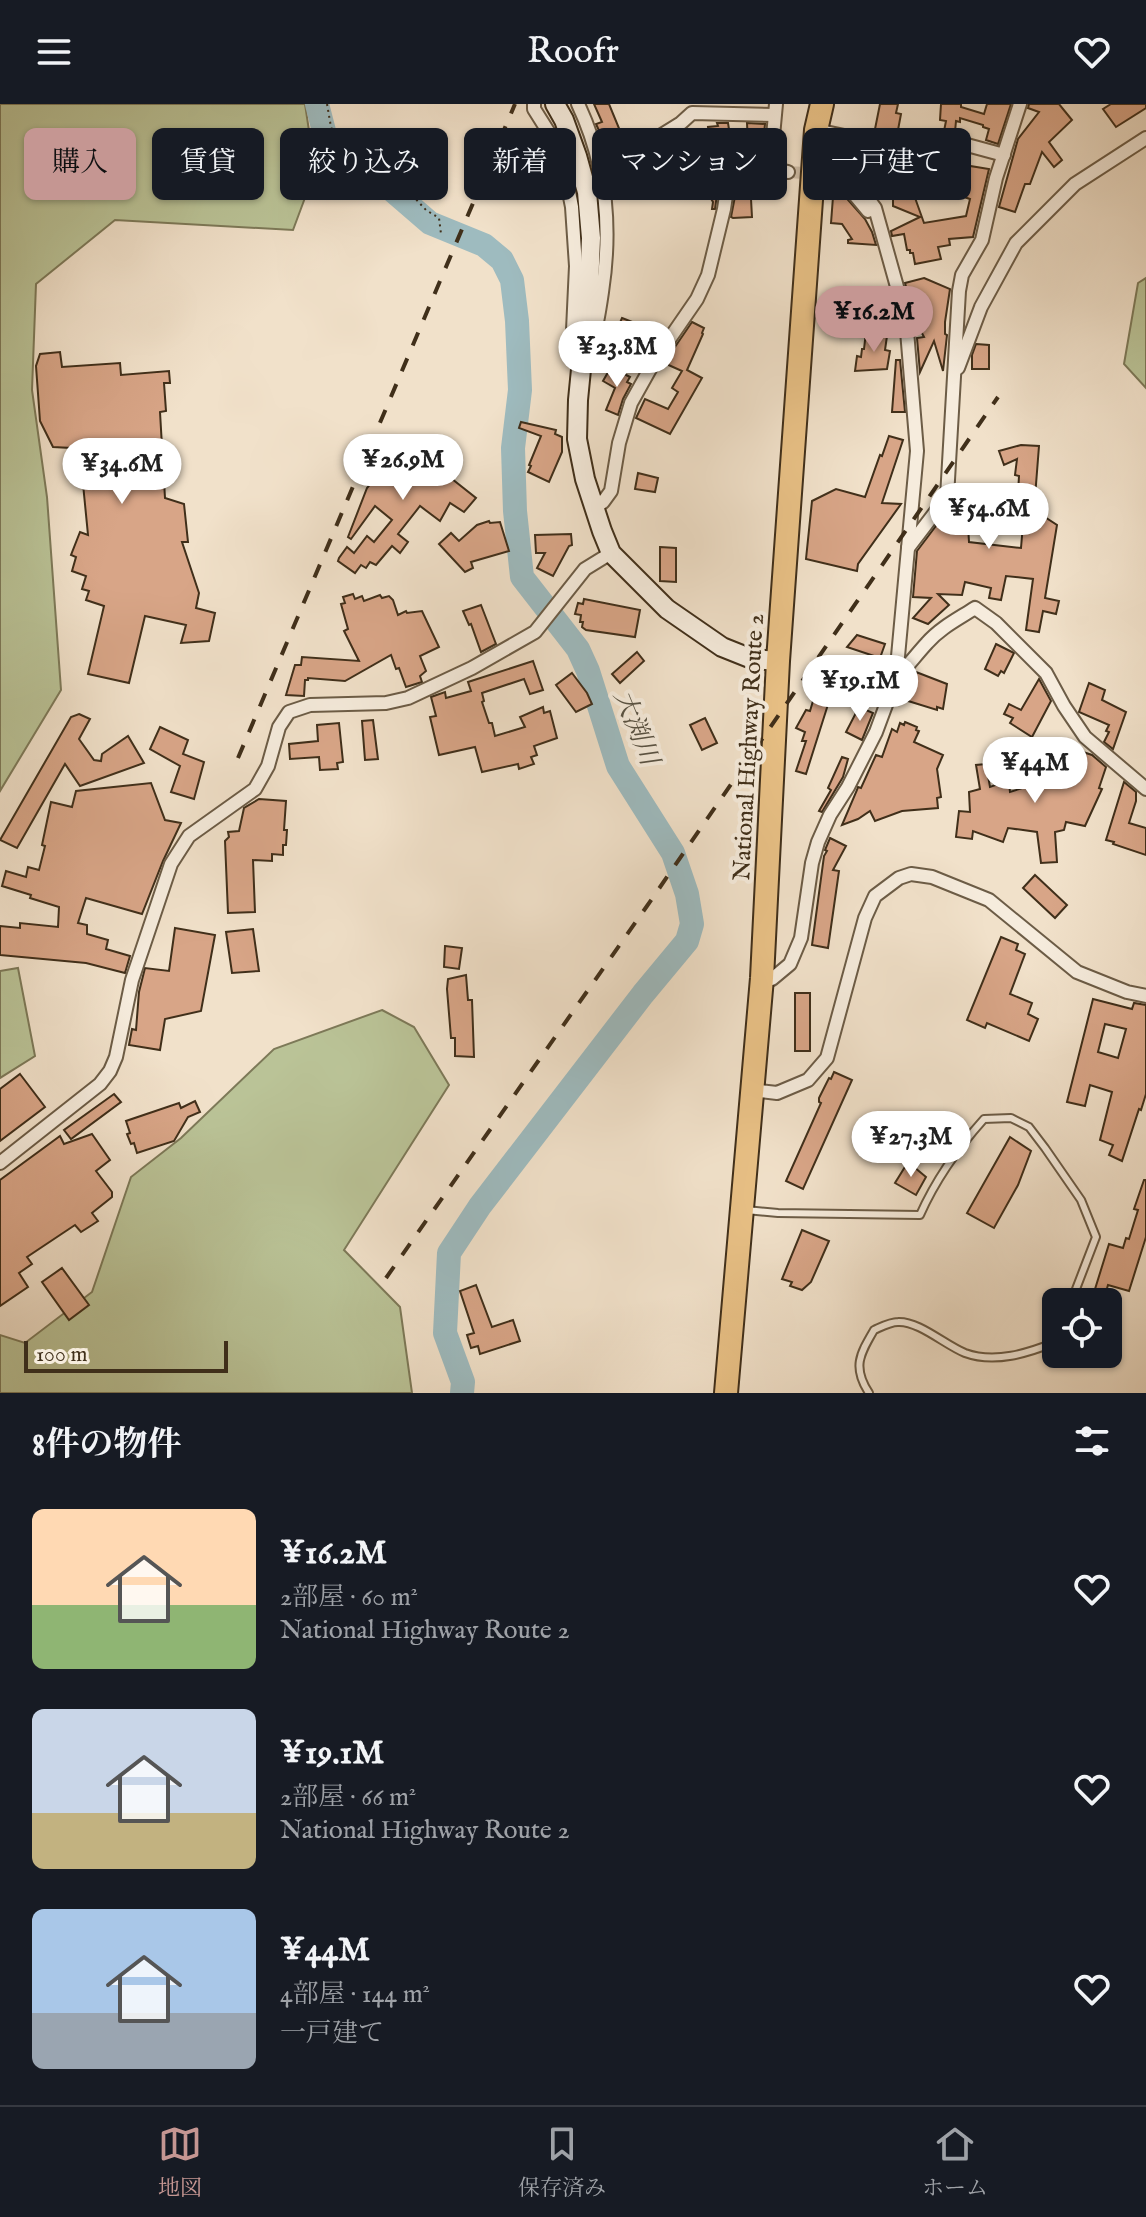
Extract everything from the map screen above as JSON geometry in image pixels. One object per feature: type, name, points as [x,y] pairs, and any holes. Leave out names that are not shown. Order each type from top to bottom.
[{"type":"highway","name":"National Highway Route 2","points":[[816,128],[822,104]]},
{"type":"highway","name":"National Highway Route 2","points":[[726,1393],[762,978],[778,661],[811,200]]},
{"type":"street","points":[[534,104],[560,160],[572,207],[576,266],[573,330],[582,366]]},
{"type":"street","points":[[555,104],[568,132],[587,192],[591,238],[589,288],[577,439],[585,479],[611,553],[667,609],[722,647],[752,659],[778,661]]},
{"type":"street","points":[[578,104],[592,140]]},
{"type":"street","points":[[811,104],[816,128]]},
{"type":"street","points":[[908,549],[947,497],[959,291],[962,275],[982,240],[1020,104]]},
{"type":"street","points":[[673,128],[692,113],[775,109]]},
{"type":"street","points":[[954,378],[981,307],[1016,243],[1075,184],[1146,138]]},
{"type":"street","points":[[971,146],[1004,155]]},
{"type":"street","points":[[582,366],[596,330],[607,261],[605,200]]},
{"type":"street","points":[[594,508],[611,491],[619,443],[631,403],[655,360],[697,299],[708,275],[725,200]]},
{"type":"street","points":[[859,200],[879,221]]},
{"type":"street","points":[[762,978],[772,979],[790,964],[801,938],[818,842],[876,732],[896,678],[917,451],[906,319],[875,208],[869,200]]},
{"type":"street","points":[[0,1163],[100,1084],[110,1071],[116,1057],[132,980],[171,864],[189,836],[255,789],[268,766],[279,727],[289,712],[310,705],[386,703],[408,698],[472,668],[535,632],[585,569],[611,553]]},
{"type":"street","points":[[896,678],[945,626],[975,608],[996,623],[1046,673],[1085,737],[1146,789]]},
{"type":"street","points":[[751,1090],[777,1093],[808,1080],[827,1058],[865,918],[875,896],[899,878],[911,874],[932,877],[989,900],[1077,972],[1127,992],[1146,996]]},
{"type":"lane","points":[[741,1210],[920,1215],[939,1178],[964,1141],[984,1119],[1011,1118],[1029,1127],[1045,1148],[1081,1200],[1096,1237],[1076,1288]]},
{"type":"lane","points":[[869,1393],[860,1379],[860,1354],[874,1330],[898,1322],[916,1326],[966,1353],[996,1359],[1042,1347]]},
{"type":"path","points":[[327,104],[331,127],[339,145],[374,166],[439,218],[441,234]]},
{"type":"green space","points":[[0,104],[305,104],[309,128],[280,128],[280,200],[304,200],[293,230],[115,220],[36,284],[32,390],[47,497],[61,690],[0,791]]},
{"type":"green space","points":[[1146,278],[1146,388],[1124,364],[1138,283]]},
{"type":"green space","points":[[18,968],[35,1056],[0,1078],[0,971]]},
{"type":"green space","points":[[382,1010],[414,1027],[449,1085],[344,1250],[400,1307],[412,1393],[0,1393],[0,1335],[25,1343],[92,1292],[131,1177],[181,1138],[274,1049]]},
{"type":"building","points":[[594,104],[609,104],[619,128],[598,128],[596,124],[602,122]]},
{"type":"building","points":[[880,104],[898,104],[896,113],[901,114],[898,128],[875,128]]},
{"type":"building","points":[[941,104],[961,104],[961,107],[984,114],[987,104],[1011,104],[998,144],[986,140],[989,129],[983,125],[960,118],[955,128],[945,128],[946,121],[940,120]]},
{"type":"building","points":[[1029,104],[1059,104],[1072,120],[1049,142],[1062,160],[1054,167],[1042,152],[1015,212],[999,207],[1018,139],[1039,112],[1028,108]]},
{"type":"building","points":[[1111,104],[1146,104],[1146,108],[1116,127],[1103,109]]},
{"type":"building","points":[[717,123],[728,123],[729,128],[708,128],[718,126]]},
{"type":"building","points":[[747,123],[765,124],[765,128],[747,128]]},
{"type":"building","points":[[971,166],[989,169],[973,237],[949,239],[950,245],[938,247],[941,259],[915,264],[913,253],[907,250],[904,234],[892,236],[891,231],[920,217],[893,206],[893,200],[916,200],[924,223],[966,216],[971,200]]},
{"type":"building","points":[[734,200],[751,200],[752,217],[731,217]]},
{"type":"building","points":[[833,200],[848,200],[865,219],[876,245],[848,243],[852,239],[842,224],[831,223]]},
{"type":"building","points":[[924,278],[950,289],[943,371],[934,341],[920,372],[917,338],[924,337],[915,320],[905,283]]},
{"type":"building","points":[[622,318],[653,330],[644,353],[612,341]]},
{"type":"building","points":[[692,322],[704,328],[687,370],[702,378],[670,434],[636,418],[645,399],[668,409],[678,392],[672,388],[682,371],[664,363]]},
{"type":"building","points":[[866,332],[887,336],[885,350],[890,351],[887,369],[855,371],[857,356],[861,357],[864,349]]},
{"type":"building","points":[[976,344],[989,345],[989,369],[972,369]]},
{"type":"building","points":[[60,352],[62,367],[120,363],[121,375],[169,371],[170,383],[164,383],[166,411],[160,412],[165,498],[184,504],[188,542],[182,542],[199,593],[196,608],[215,613],[209,641],[181,643],[186,625],[145,616],[129,683],[88,674],[104,606],[86,600],[89,591],[82,589],[86,576],[72,571],[76,557],[71,555],[80,532],[88,535],[80,453],[70,454],[71,448],[53,447],[40,421],[36,366],[40,354]]},
{"type":"building","points":[[896,360],[900,360],[905,412],[892,412]]},
{"type":"building","points":[[611,367],[630,377],[627,382],[631,384],[618,415],[606,410],[615,388],[603,381]]},
{"type":"building","points":[[521,422],[556,430],[555,434],[562,437],[562,452],[549,482],[528,472],[541,436],[519,428]]},
{"type":"building","points":[[889,436],[903,440],[882,503],[901,504],[858,564],[857,571],[806,559],[812,501],[836,489],[865,497]]},
{"type":"building","points":[[394,443],[400,448],[403,443],[423,456],[476,498],[464,512],[450,503],[440,521],[420,506],[398,534],[408,542],[400,553],[392,546],[376,565],[370,562],[366,568],[361,565],[355,573],[338,561],[339,558],[347,547],[354,553],[367,536],[374,542],[392,520],[375,506],[351,539],[348,537],[367,488],[384,467],[380,464]]},
{"type":"building","points":[[1021,445],[1039,446],[1034,510],[1057,525],[1045,598],[1059,601],[1056,614],[1043,611],[1039,632],[1026,630],[1033,579],[1006,576],[1001,600],[989,598],[991,588],[965,582],[962,595],[938,594],[949,605],[928,624],[913,618],[931,598],[913,597],[917,551],[954,502],[958,489],[967,493],[962,506],[966,508],[960,522],[968,525],[969,542],[1021,548],[1024,512],[1017,511],[1017,459],[1004,465],[999,451]]},
{"type":"building","points":[[638,473],[658,478],[655,492],[635,489]]},
{"type":"building","points":[[489,521],[500,522],[509,551],[471,562],[473,568],[465,572],[439,544],[451,533],[459,541],[477,525]]},
{"type":"building","points":[[571,534],[572,545],[553,576],[537,568],[545,553],[536,553],[535,535]]},
{"type":"building","points":[[660,547],[676,548],[676,582],[660,581]]},
{"type":"building","points":[[353,594],[355,599],[362,596],[364,601],[380,595],[382,598],[389,596],[398,615],[406,611],[422,611],[439,647],[420,656],[426,671],[420,676],[422,682],[406,687],[391,655],[345,681],[308,678],[305,680],[304,696],[286,695],[295,665],[301,665],[302,657],[359,661],[344,631],[348,629],[341,604],[345,603],[343,597]]},
{"type":"building","points":[[584,599],[640,610],[635,637],[586,630],[580,622],[581,615],[575,614],[578,603],[583,604]]},
{"type":"building","points":[[481,605],[496,644],[481,652],[463,611]]},
{"type":"building","points":[[857,635],[885,644],[880,658],[847,647]]},
{"type":"building","points":[[996,644],[1014,653],[1004,673],[1001,671],[998,676],[985,669]]},
{"type":"building","points":[[637,652],[644,661],[620,683],[612,674]]},
{"type":"building","points":[[533,661],[543,690],[530,694],[524,679],[482,693],[482,702],[495,736],[525,727],[520,717],[543,707],[544,713],[550,711],[557,738],[534,746],[537,755],[531,757],[534,764],[519,769],[518,764],[482,772],[475,747],[439,755],[430,717],[436,716],[431,697],[445,692],[446,698],[471,691],[468,682]]},
{"type":"building","points":[[916,672],[947,684],[943,709],[905,700]]},
{"type":"building","points":[[572,673],[592,704],[576,712],[556,685]]},
{"type":"building","points":[[1039,679],[1051,701],[1032,737],[1010,723],[1013,718],[1004,714],[1009,704],[1021,710]]},
{"type":"building","points":[[1089,683],[1105,690],[1102,700],[1126,712],[1113,749],[1104,742],[1109,725],[1079,712]]},
{"type":"building","points":[[816,691],[831,695],[806,774],[796,771],[806,741],[802,741],[805,732],[796,728],[806,710],[810,711]]},
{"type":"building","points":[[859,707],[873,713],[862,740],[846,732]]},
{"type":"building","points":[[79,714],[90,719],[79,739],[94,760],[101,761],[102,754],[128,736],[144,763],[80,786],[65,764],[17,848],[0,840],[71,717]]},
{"type":"building","points":[[705,718],[717,743],[702,750],[690,725]]},
{"type":"building","points":[[373,720],[378,759],[365,760],[362,721]]},
{"type":"building","points":[[905,722],[919,731],[914,742],[943,755],[937,769],[941,797],[937,798],[938,808],[902,811],[875,821],[870,811],[842,825],[876,755],[882,757],[892,729],[897,732],[900,723],[904,725]]},
{"type":"building","points":[[339,723],[343,762],[337,763],[338,769],[320,770],[319,757],[290,759],[289,744],[318,741],[317,725]]},
{"type":"building","points":[[160,727],[188,740],[183,754],[204,762],[194,799],[171,792],[180,766],[150,749]]},
{"type":"building","points":[[1080,751],[1092,755],[1106,767],[1099,788],[1102,789],[1085,826],[1066,822],[1064,830],[1055,832],[1057,862],[1041,863],[1037,832],[1008,828],[1003,842],[973,831],[972,839],[956,837],[959,811],[970,812],[969,792],[980,789],[976,765],[986,764],[990,787],[1009,783],[1010,792],[1038,783],[1037,779],[1062,769],[1065,762],[1075,765]]},
{"type":"building","points":[[842,757],[848,759],[843,777],[822,812],[819,811],[831,790],[828,788]]},
{"type":"building","points":[[1124,782],[1136,792],[1129,823],[1146,828],[1146,855],[1106,840]]},
{"type":"building","points":[[151,783],[165,820],[181,823],[142,914],[86,898],[78,923],[87,925],[87,934],[108,940],[106,949],[130,956],[125,973],[86,963],[0,955],[0,926],[20,928],[20,923],[58,927],[59,907],[2,886],[6,871],[26,877],[28,867],[39,870],[51,802],[72,807],[76,791]]},
{"type":"building","points":[[259,799],[286,801],[286,845],[283,845],[283,855],[272,854],[272,861],[253,860],[255,912],[228,913],[225,841],[229,837],[228,832],[239,831],[244,808]]},
{"type":"building","points":[[830,838],[846,846],[833,870],[839,871],[828,948],[812,945],[825,850]]},
{"type":"building","points":[[1035,875],[1067,905],[1055,918],[1023,888]]},
{"type":"building","points":[[175,928],[215,935],[201,1011],[165,1019],[160,1050],[129,1045],[132,1029],[136,1030],[139,992],[145,968],[169,971]]},
{"type":"building","points":[[253,929],[259,971],[232,973],[226,932]]},
{"type":"building","points":[[1001,937],[1018,944],[1016,950],[1025,954],[1010,994],[1032,1003],[1028,1014],[1038,1019],[1029,1041],[987,1023],[985,1028],[967,1020]]},
{"type":"building","points":[[445,946],[462,948],[459,969],[444,967]]},
{"type":"building","points":[[466,975],[468,1000],[472,1000],[474,1057],[455,1056],[455,1038],[451,1038],[448,979]]},
{"type":"building","points":[[795,993],[810,993],[810,1051],[795,1051]]},
{"type":"building","points":[[1093,999],[1132,1009],[1134,1003],[1146,1005],[1146,1094],[1122,1161],[1109,1155],[1113,1145],[1100,1140],[1112,1092],[1090,1085],[1085,1106],[1067,1102]],"holes":[[[1105,1024],[1126,1029],[1118,1058],[1098,1052]]]},
{"type":"building","points":[[834,1072],[852,1080],[803,1189],[786,1181],[821,1103],[819,1098]]},
{"type":"building","points":[[20,1074],[45,1107],[0,1141],[0,1089]]},
{"type":"building","points":[[114,1094],[121,1102],[71,1139],[64,1130]]},
{"type":"building","points":[[195,1101],[200,1112],[188,1117],[174,1141],[137,1153],[127,1134],[130,1133],[126,1121],[179,1103],[181,1108]]},
{"type":"building","points":[[92,1134],[110,1160],[96,1171],[112,1192],[112,1197],[92,1213],[98,1221],[81,1232],[75,1225],[27,1257],[32,1264],[19,1273],[28,1287],[0,1306],[0,1180],[60,1136],[64,1144]]},
{"type":"building","points":[[1010,1137],[1031,1151],[1018,1185],[994,1228],[967,1213]]},
{"type":"building","points":[[908,1162],[926,1177],[916,1195],[895,1183]]},
{"type":"building","points":[[1146,1180],[1146,1237],[1129,1291],[1108,1285],[1107,1288],[1095,1288],[1109,1244],[1123,1248],[1126,1238],[1129,1239],[1138,1210],[1134,1209]]},
{"type":"building","points":[[802,1230],[829,1241],[811,1282],[802,1290],[782,1279]]},
{"type":"building","points":[[62,1268],[89,1305],[69,1320],[42,1282]]},
{"type":"building","points":[[476,1285],[492,1327],[513,1320],[520,1341],[480,1354],[478,1346],[471,1348],[467,1335],[474,1333],[460,1291]]},
{"type":"waterway","name":"大渕川","points":[[317,104],[325,135],[335,153],[379,179],[430,223],[484,245],[502,260],[512,280],[520,390],[513,448],[515,511],[522,577],[578,649],[618,766],[673,853],[687,894],[692,924],[687,941],[480,1206],[449,1253],[445,1333],[463,1382],[462,1393]]},
{"type":"tunnel","points":[[788,172],[803,173]]},
{"type":"railway","points":[[238,758],[515,104]]},
{"type":"railway","points":[[386,1278],[998,397]]}]
